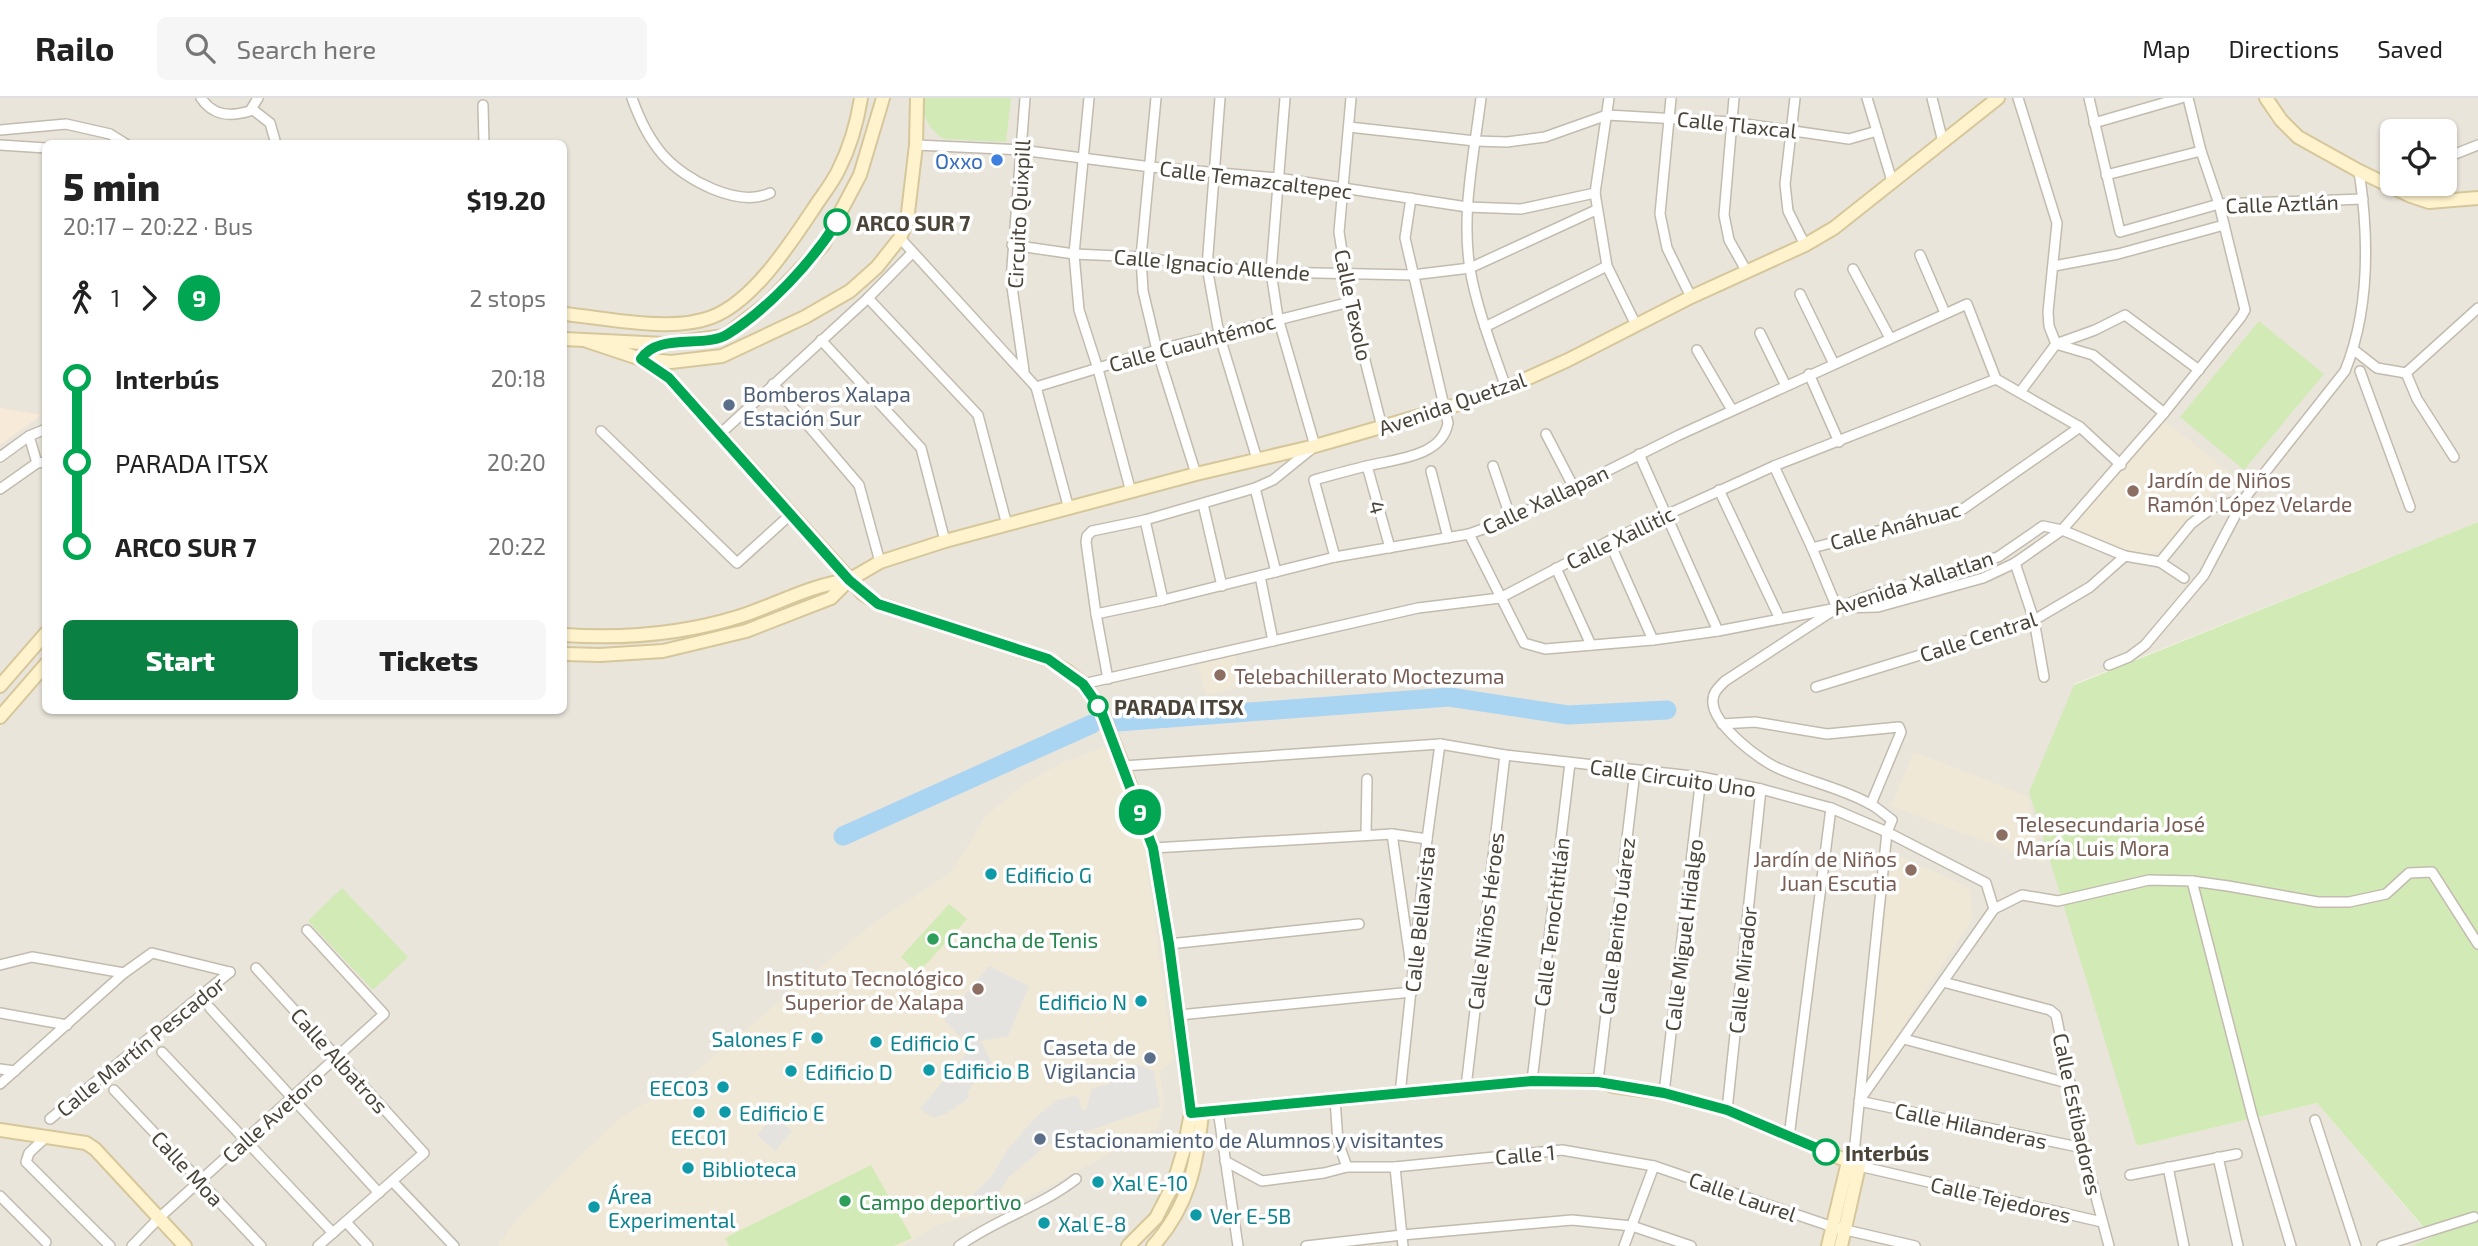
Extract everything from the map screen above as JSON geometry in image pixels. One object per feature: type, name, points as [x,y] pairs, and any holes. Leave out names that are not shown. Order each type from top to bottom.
[{"type":"street","points":[[201,98],[217,113],[233,116],[252,109],[258,98]]},
{"type":"street","points":[[632,98],[639,119],[663,155],[691,178],[729,195],[761,198],[771,193]]},
{"type":"street","points":[[567,314],[677,325],[713,317],[738,300],[761,281],[838,172],[858,119],[860,98]]},
{"type":"street","points":[[567,339],[665,344],[725,336],[769,302],[823,245],[860,175],[883,98]]},
{"type":"street","points":[[587,341],[641,359],[671,362],[722,356],[806,317],[850,291],[877,267],[901,238],[906,221],[916,145],[917,98]]},
{"type":"street","name":"Circuito Quixpill","points":[[1024,372],[1011,280],[1025,98]]},
{"type":"street","points":[[1089,98],[1074,254],[1079,310],[1131,492]]},
{"type":"street","points":[[1156,98],[1141,257],[1143,292],[1157,349],[1196,474]]},
{"type":"street","points":[[1220,98],[1207,267],[1219,334],[1256,459]]},
{"type":"street","points":[[1108,679],[1096,614],[1087,536],[1092,531],[1145,520],[1255,488],[1273,480],[1315,446],[1278,318],[1271,272],[1285,98]]},
{"type":"street","name":"Calle Texolo","points":[[1351,98],[1339,232],[1350,302],[1382,427]]},
{"type":"street","points":[[1481,98],[1467,207],[1470,268],[1485,327],[1506,387]]},
{"type":"street","points":[[1609,98],[1595,194],[1596,209],[1607,266],[1636,325]]},
{"type":"street","points":[[1671,98],[1660,214],[1667,248],[1690,297]]},
{"type":"street","points":[[1734,98],[1724,215],[1729,240],[1747,272]]},
{"type":"street","points":[[1795,98],[1785,184],[1788,211],[1805,245]]},
{"type":"street","points":[[1867,98],[1892,181]]},
{"type":"street","points":[[1931,98],[1943,142]]},
{"type":"street","name":"Avenida Quetzal","points":[[849,580],[880,562],[945,541],[1196,474],[1315,446],[1444,409],[1506,387],[1568,360],[1690,297],[1805,245],[1834,228],[1997,98]]},
{"type":"street","points":[[2018,98],[2056,223],[2048,312],[2049,326],[2056,344]]},
{"type":"street","points":[[2089,98],[2106,175],[2201,151]]},
{"type":"street","points":[[2094,123],[2181,98]]},
{"type":"street","points":[[1841,1246],[1839,1229],[1853,1164],[1887,832],[1892,820],[1871,804],[1777,768],[1753,751],[1722,724],[1713,705],[1715,691],[1725,681],[1837,608],[1878,607],[1983,578],[2015,564],[2062,530],[2164,414],[2245,310],[2219,204],[2201,151],[2188,98]]},
{"type":"street","points":[[2266,98],[2281,120],[2298,137],[2359,171],[2380,178]]},
{"type":"street","points":[[483,105],[484,140]]},
{"type":"street","points":[[252,109],[270,123],[275,140]]},
{"type":"street","name":"Calle Tlaxcal","points":[[1349,127],[1507,142],[1545,136],[1607,115],[1732,122],[1849,139],[1877,131]]},
{"type":"street","points":[[0,130],[66,124],[110,134],[120,140]]},
{"type":"street","points":[[0,145],[42,148]]},
{"type":"street","name":"Calle Temazcaltepec","points":[[916,145],[1021,150],[1150,167],[1278,178],[1467,207],[1521,209],[1595,194]]},
{"type":"street","points":[[2457,153],[2478,145]]},
{"type":"street","points":[[2109,665],[2129,657],[2145,645],[2170,618],[2204,575],[2244,499],[2346,371],[2354,350],[2363,300],[2365,212],[2359,171]]},
{"type":"street","name":"Calle Aztlán","points":[[2106,175],[2120,232],[2219,204],[2363,200]]},
{"type":"street","points":[[2411,196],[2429,202],[2478,198]]},
{"type":"street","points":[[1335,556],[1314,480],[1408,458],[1433,446],[1446,435],[1448,423],[1405,238],[1410,198]]},
{"type":"street","points":[[1412,275],[1470,268],[1596,209]]},
{"type":"street","points":[[2053,266],[2118,254],[2224,225]]},
{"type":"street","points":[[901,238],[1036,387],[1069,509]]},
{"type":"street","name":"Calle Ignacio Allende","points":[[1012,245],[1074,254],[1141,257],[1207,267],[1271,272],[1412,275]]},
{"type":"street","points":[[720,434],[868,298],[912,253]]},
{"type":"street","points":[[1920,255],[1945,313]]},
{"type":"street","points":[[1485,327],[1607,266]]},
{"type":"street","points":[[1853,269],[1890,338]]},
{"type":"street","points":[[1800,294],[1834,363]]},
{"type":"street","points":[[868,298],[978,415],[1007,525]]},
{"type":"street","name":"Calle Cuauhtémoc","points":[[1036,387],[1157,349],[1350,302]]},
{"type":"street","name":"Calle Xallapan","points":[[1096,614],[1222,586],[1335,556],[1469,534],[1510,519],[1732,410],[1967,304],[1996,379]]},
{"type":"street","points":[[2406,373],[2478,309]]},
{"type":"street","points":[[2021,391],[2056,344],[2095,330],[2125,315],[2199,370]]},
{"type":"street","points":[[1760,333],[1786,386]]},
{"type":"street","points":[[821,340],[921,447],[945,541]]},
{"type":"street","points":[[641,359],[648,350],[665,344]]},
{"type":"street","points":[[2056,344],[2092,355],[2164,414]]},
{"type":"street","points":[[1697,350],[1732,410]]},
{"type":"street","points":[[2354,350],[2377,368]]},
{"type":"street","points":[[641,359],[669,378],[849,580],[878,604],[1048,659],[1083,684],[1100,708],[1153,848],[1196,1113],[1198,1155],[1188,1189],[1176,1216],[1153,1246]]},
{"type":"street","points":[[2346,371],[2377,368],[2406,373]]},
{"type":"street","points":[[2360,371],[2410,507]]},
{"type":"street","points":[[2406,373],[2417,399],[2454,457]]},
{"type":"street","points":[[1809,374],[1839,442]]},
{"type":"street","points":[[1996,379],[2080,427],[2121,465]]},
{"type":"street","name":"Calle Xallitic","points":[[1083,684],[1418,608],[1500,598],[1609,541],[1774,466],[1996,379]]},
{"type":"street","points":[[773,384],[859,485],[880,562]]},
{"type":"street","name":"Calle Anáhuac","points":[[1812,548],[1963,509],[2080,427]]},
{"type":"street","points":[[0,457],[29,436],[42,431]]},
{"type":"street","points":[[601,431],[737,563],[790,515]]},
{"type":"street","points":[[1546,434],[1573,486]]},
{"type":"street","points":[[0,489],[41,462],[29,436]]},
{"type":"street","points":[[1639,454],[1718,631]]},
{"type":"street","name":"4","points":[[1367,466],[1390,548]]},
{"type":"street","points":[[1493,466],[1510,519]]},
{"type":"street","points":[[1774,466],[1837,608]]},
{"type":"street","points":[[1431,471],[1448,538]]},
{"type":"street","points":[[1255,488],[1276,572]]},
{"type":"street","points":[[1720,490],[1780,619]]},
{"type":"street","points":[[2160,562],[2191,524],[2211,508],[2244,499]]},
{"type":"street","points":[[1203,504],[1222,586]]},
{"type":"street","points":[[1145,520],[1164,600]]},
{"type":"street","name":"Avenida Xallatlan","points":[[1469,534],[1524,643],[1545,649],[1653,640],[1718,631],[1837,608],[1998,557],[2043,526],[2062,530]]},
{"type":"street","points":[[2062,530],[2125,556],[2160,562],[2184,578]]},
{"type":"street","points":[[1609,541],[1653,640]]},
{"type":"street","name":"Calle Central","points":[[1816,687],[2034,621],[2090,587],[2125,556]]},
{"type":"street","points":[[1998,557],[1999,571]]},
{"type":"street","points":[[2015,564],[2034,621],[2044,677]]},
{"type":"street","points":[[1556,568],[1591,645]]},
{"type":"street","points":[[1260,576],[1273,641]]},
{"type":"street","points":[[567,635],[598,637],[658,634],[701,626],[740,616],[824,583],[849,580]]},
{"type":"street","points":[[567,654],[663,652],[746,631],[831,598],[849,580]]},
{"type":"street","points":[[0,686],[42,638]]},
{"type":"street","points":[[0,717],[42,669]]},
{"type":"street","points":[[1722,724],[1755,722],[1827,734],[1899,727],[1901,732],[1871,804]]},
{"type":"street","name":"Calle Circuito Uno","points":[[1123,766],[1440,744],[1505,755],[1701,778],[1761,789],[1831,808],[1887,832],[1986,883],[1994,909]]},
{"type":"street","name":"Calle Bellavista","points":[[1400,1094],[1427,839],[1440,744]]},
{"type":"street","name":"Calle Niños Héroes","points":[[1466,1087],[1505,755]]},
{"type":"street","name":"Calle Tenochtitlán","points":[[1532,1081],[1570,763]]},
{"type":"street","name":"Calle Benito Juárez","points":[[1598,1082],[1635,771]]},
{"type":"street","name":"Calle Miguel Hidalgo","points":[[1664,1093],[1701,778]]},
{"type":"street","points":[[1366,835],[1367,779]]},
{"type":"street","name":"Calle Mirador","points":[[1727,1110],[1761,789]]},
{"type":"street","points":[[1789,1137],[1831,808]]},
{"type":"street","points":[[1153,848],[1392,834],[1427,839]]},
{"type":"street","points":[[1392,834],[1412,971]]},
{"type":"street","points":[[1859,1101],[1994,909],[2022,895],[2058,901],[2149,880],[2192,881],[2318,902],[2349,902],[2386,894],[2409,873],[2432,872],[2478,944]]},
{"type":"street","points":[[2192,881],[2252,1115],[2291,1246]]},
{"type":"street","points":[[1169,944],[1359,924]]},
{"type":"street","name":"Calle Avetoro","points":[[132,1246],[160,1217],[384,1014],[307,930]]},
{"type":"street","name":"Calle Martín Pescador","points":[[50,1119],[230,972],[152,953],[124,973]]},
{"type":"street","points":[[0,965],[32,957],[124,973]]},
{"type":"street","name":"Calle Albatros","points":[[256,968],[424,1153],[393,1182]]},
{"type":"street","points":[[0,1084],[124,973]]},
{"type":"street","name":"Calle Estibadores","points":[[1943,982],[2050,1010],[2056,1015],[2083,1148],[2109,1246]]},
{"type":"street","points":[[1179,1015],[1412,992]]},
{"type":"street","points":[[210,1008],[379,1193]]},
{"type":"street","points":[[0,1013],[67,1025]]},
{"type":"street","points":[[1903,1039],[2071,1084]]},
{"type":"street","points":[[162,1052],[333,1233]]},
{"type":"street","points":[[0,1069],[15,1071]]},
{"type":"street","points":[[1196,1113],[1336,1106],[1400,1094],[1532,1081],[1598,1082],[1664,1093],[1727,1110],[1853,1164]]},
{"type":"street","name":"Calle Moa","points":[[114,1090],[261,1246]]},
{"type":"street","name":"Calle Hilanderas","points":[[1859,1101],[2083,1148]]},
{"type":"street","points":[[1336,1106],[1338,1142],[1347,1167]]},
{"type":"street","points":[[1218,1110],[1238,1246]]},
{"type":"street","points":[[1128,1246],[1156,1218],[1173,1185],[1196,1113]]},
{"type":"street","points":[[2315,1120],[2356,1246]]},
{"type":"street","points":[[0,1130],[86,1143],[96,1149],[185,1246]]},
{"type":"street","points":[[46,1137],[29,1153],[26,1162],[110,1246]]},
{"type":"street","name":"Calle 1","points":[[1226,1161],[1262,1181],[1324,1173],[1347,1167],[1395,1167],[1562,1150],[1654,1166]]},
{"type":"street","points":[[2130,1175],[2237,1154]]},
{"type":"street","points":[[2218,1157],[2238,1246]]},
{"type":"street","name":"Calle Tejedores","points":[[1853,1164],[2102,1222]]},
{"type":"street","points":[[1625,1246],[1654,1166]]},
{"type":"street","name":"Calle Laurel","points":[[1654,1166],[1839,1229],[1915,1246]]},
{"type":"street","points":[[1395,1167],[1403,1246]]},
{"type":"street","points":[[2168,1167],[2184,1246]]},
{"type":"street","points":[[959,1246],[1011,1214],[1038,1204],[1076,1179]]},
{"type":"street","points":[[318,1246],[393,1182],[454,1246]]},
{"type":"street","points":[[0,1196],[46,1242]]},
{"type":"street","points":[[2382,1246],[2474,1217]]},
{"type":"street","points":[[1306,1246],[1572,1220],[1632,1227],[1691,1246]]},
{"type":"street","points":[[346,1222],[368,1246]]},
{"type":"street","points":[[1828,1246],[1839,1229]]},
{"type":"shaded area","points":[[0,98],[2478,98],[2478,522],[2074,684],[2137,1146],[2317,1103],[2432,1238],[2412,1246],[0,1246]]},
{"type":"shaded area","points":[[0,408],[42,415],[0,445]]},
{"type":"shaded area","points":[[2165,421],[2230,473],[2193,518],[2166,547],[2149,555],[2130,554],[2071,528]]},
{"type":"shaded area","name":"Telebachillerato Moctezuma","points":[[1235,655],[1243,685],[1206,695],[1198,665]]},
{"type":"shaded area","name":"Instituto Tecnológico Superior de Xalapa","points":[[1104,747],[1127,796],[1145,850],[1173,1060],[1160,1072],[1164,1102],[1158,1128],[1011,1206],[940,1224],[903,1246],[498,1244],[523,1212],[621,1117],[682,1083],[870,926],[952,872],[985,817],[1024,784],[1064,762]]},
{"type":"shaded area","name":"Telesecundaria José María Luis Mora","points":[[1914,752],[2027,796],[2045,864],[1891,806]]},
{"type":"shaded area","points":[[1892,853],[1970,888],[1972,919],[1866,1084]]},
{"type":"shaded area","points":[[989,966],[1029,986],[1008,1036],[981,1041],[993,1066],[974,1082],[968,1092],[969,1098],[947,1113],[933,1118],[920,1109],[964,1056],[968,1045],[944,1020]]},
{"type":"shaded area","name":"Estacionamiento de Alumnos y visitantes","points":[[1137,1064],[1154,1071],[1160,1106],[1047,1145],[1009,1177],[997,1196],[984,1205],[973,1195],[994,1173],[1007,1150],[1035,1118],[1057,1100],[1075,1096],[1079,1098],[1081,1109],[1086,1110],[1092,1088],[1109,1084],[1110,1079]]},
{"type":"shaded area","points":[[774,1116],[792,1131],[775,1151],[757,1135]]},
{"type":"green space","points":[[920,98],[1011,98],[1006,142],[944,139],[927,122]]},
{"type":"green space","points":[[2259,321],[2324,374],[2244,470],[2180,417]]},
{"type":"green space","points":[[2478,522],[2478,1246],[2412,1246],[2432,1237],[2317,1103],[2137,1146],[2029,792],[2074,685]]},
{"type":"green space","points":[[342,888],[408,957],[373,990],[308,921]]},
{"type":"green space","name":"Cancha de Tenis","points":[[949,904],[967,919],[918,973],[901,957]]},
{"type":"green space","name":"Campo deportivo","points":[[871,1165],[912,1238],[894,1246],[729,1246],[725,1238]]},
{"type":"waterway","points":[[1117,722],[1449,697],[1568,715],[1667,710]]},
{"type":"waterway","points":[[843,836],[1092,724]]},
{"type":"bus line","name":"9","points":[[837,222],[823,245],[769,302],[725,336],[665,344],[648,350],[641,359],[669,378],[862,593],[878,604],[1048,659],[1083,684],[1100,708],[1153,848],[1169,944],[1191,1113],[1532,1081],[1598,1082],[1664,1093],[1727,1110],[1826,1152]]},
{"type":"place","name":"Oxxo","points":[[997,160]]},
{"type":"place","name":"ARCO SUR 7","points":[[837,222]]},
{"type":"place","name":"Bomberos Xalapa Estación Sur","points":[[729,405]]},
{"type":"place","name":"Jardín de Niños Ramón López Velarde","points":[[2133,491]]},
{"type":"place","name":"Telebachillerato Moctezuma","points":[[1220,675]]},
{"type":"place","name":"PARADA ITSX","points":[[1098,706]]},
{"type":"place","name":"Telesecundaria José María Luis Mora","points":[[2002,835]]},
{"type":"place","name":"Jardín de Niños Juan Escutia","points":[[1911,870]]},
{"type":"place","name":"Edificio G","points":[[991,874]]},
{"type":"place","name":"Cancha de Tenis","points":[[933,939]]},
{"type":"place","name":"Instituto Tecnológico Superior de Xalapa","points":[[978,989]]},
{"type":"place","name":"Edificio N","points":[[1141,1001]]},
{"type":"place","name":"Salones F","points":[[817,1038]]},
{"type":"place","name":"Edificio C","points":[[876,1042]]},
{"type":"place","name":"Caseta de Vigilancia","points":[[1150,1058]]},
{"type":"place","name":"Edificio B","points":[[929,1070]]},
{"type":"place","name":"Edificio D","points":[[791,1071]]},
{"type":"place","name":"EEC03","points":[[723,1087]]},
{"type":"place","name":"EEC01","points":[[699,1112]]},
{"type":"place","name":"Edificio E","points":[[725,1112]]},
{"type":"place","name":"Estacionamiento de Alumnos y visitantes","points":[[1040,1139]]},
{"type":"place","name":"Interbús","points":[[1826,1152]]},
{"type":"place","name":"Biblioteca","points":[[688,1168]]},
{"type":"place","name":"Xal E-10","points":[[1098,1182]]},
{"type":"place","name":"Campo deportivo","points":[[845,1201]]},
{"type":"place","name":"Área Experimental","points":[[594,1207]]},
{"type":"place","name":"Ver E-5B","points":[[1196,1215]]},
{"type":"place","name":"Xal E-8","points":[[1044,1223]]}]
